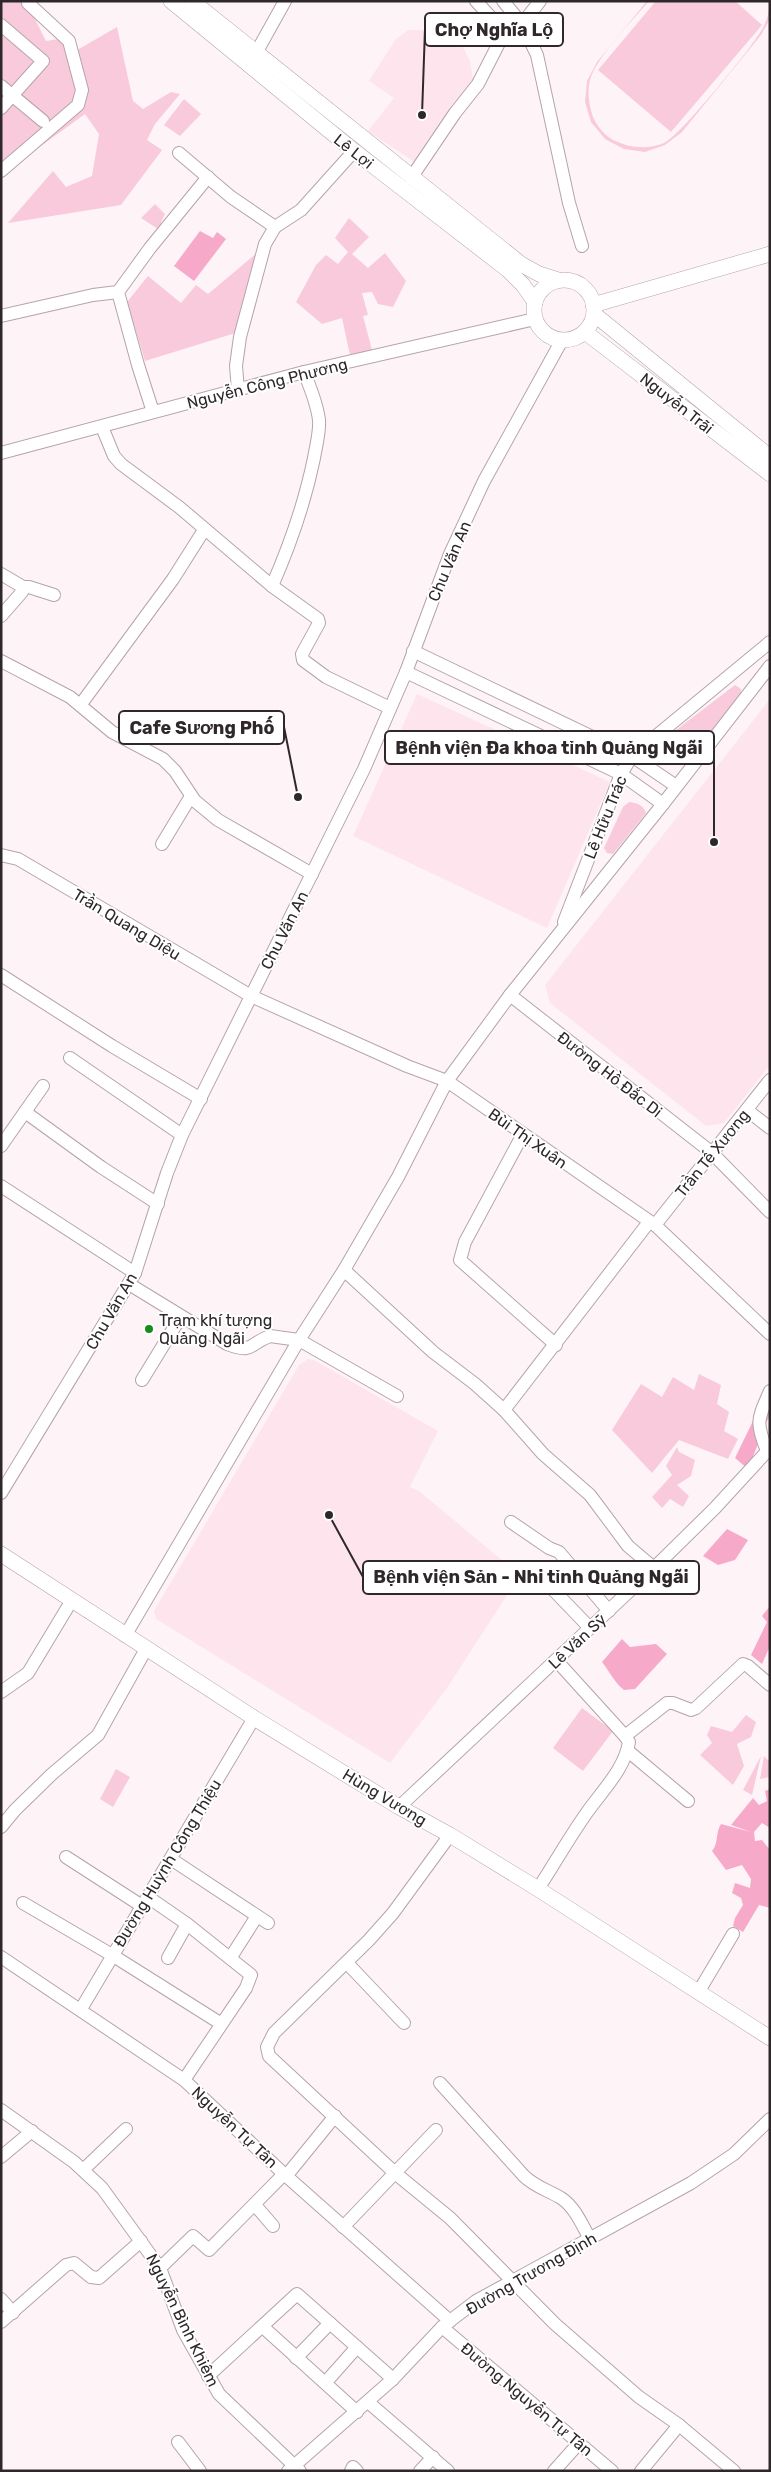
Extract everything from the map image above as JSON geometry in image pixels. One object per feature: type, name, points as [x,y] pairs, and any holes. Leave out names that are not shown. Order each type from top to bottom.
[{"type":"main road","name":"Lê Lợi","points":[[171,1],[252,59],[358,145],[508,270],[523,285],[534,302]]},
{"type":"main road","name":"Lê Lợi","points":[[192,1],[252,59]]},
{"type":"main road","name":"Lê Lợi","points":[[358,145],[411,178],[521,264],[558,280]]},
{"type":"main road","points":[[594,309],[770,254]]},
{"type":"main road","points":[[558,280],[568,280],[583,286],[590,294],[594,309],[585,332],[574,338],[562,340],[546,334],[535,319],[534,302],[543,288],[558,280]]},
{"type":"main road","name":"Nguyễn Trãi","points":[[594,309],[770,457]]},
{"type":"main road","name":"Nguyễn Trãi","points":[[585,332],[770,474]]},
{"type":"main road","name":"Hùng Vương","points":[[1,1554],[254,1718],[538,1889],[770,2038]]},
{"type":"street","points":[[252,59],[286,1]]},
{"type":"street","points":[[411,178],[455,113],[478,84],[500,41],[502,35],[497,24],[476,1]]},
{"type":"street","points":[[503,1],[522,24],[537,55],[569,203],[582,246]]},
{"type":"street","points":[[522,24],[540,1]]},
{"type":"street","points":[[1,171],[78,105],[82,90],[69,41],[28,3]]},
{"type":"street","points":[[1,24],[44,61],[1,108]]},
{"type":"street","points":[[1,86],[43,121]]},
{"type":"street","points":[[238,390],[236,366],[240,337],[265,244],[275,227],[301,210],[358,145]]},
{"type":"street","points":[[179,153],[231,197],[275,227]]},
{"type":"street","points":[[1,316],[93,295],[118,292],[150,248],[208,177]]},
{"type":"street","points":[[118,292],[135,356],[153,412]]},
{"type":"street","name":"Nguyễn Công Phương","points":[[1,453],[304,372],[535,319]]},
{"type":"street","name":"Chu Văn An","points":[[1,1493],[132,1279],[182,1135],[364,769],[406,672],[450,554],[484,480],[562,340]]},
{"type":"street","points":[[272,586],[290,546],[311,473],[318,436],[319,420],[314,398],[304,372]]},
{"type":"street","points":[[102,426],[114,456],[121,464],[179,507],[272,586],[318,618],[319,623],[302,654],[303,660],[326,677],[390,708]]},
{"type":"street","points":[[81,704],[173,579],[204,530]]},
{"type":"street","points":[[1,574],[23,587],[54,595]]},
{"type":"street","points":[[1,616],[22,592],[23,587]]},
{"type":"street","name":"Lê Hữu Trác","points":[[559,933],[621,774],[632,756],[741,664],[770,642]]},
{"type":"street","points":[[413,651],[632,756],[676,786]]},
{"type":"street","points":[[1,661],[81,704],[112,732],[164,759],[175,771],[191,796],[218,820],[312,874]]},
{"type":"street","points":[[741,664],[759,679]]},
{"type":"street","name":"Lê Hữu Trác","points":[[125,1636],[298,1340],[344,1270],[398,1177],[446,1081],[510,995],[663,804],[770,666]]},
{"type":"street","points":[[406,672],[621,774],[663,804]]},
{"type":"street","points":[[162,844],[191,796]]},
{"type":"street","name":"Trần Quang Diệu","points":[[1,855],[18,859],[250,996]]},
{"type":"street","points":[[1,975],[112,1046],[201,1099]]},
{"type":"street","name":"Đường Hồ Đắc Di","points":[[510,995],[711,1152],[770,1212]]},
{"type":"street","name":"Bùi Thị Xuân","points":[[250,996],[407,1066],[446,1081],[652,1224],[770,1334]]},
{"type":"street","points":[[70,1058],[182,1135]]},
{"type":"street","name":"Trần Tế Xương","points":[[504,1410],[652,1224],[770,1080]]},
{"type":"street","points":[[1,1146],[43,1086]]},
{"type":"street","points":[[747,1110],[770,1128]]},
{"type":"street","points":[[26,1112],[101,1167],[158,1204]]},
{"type":"street","points":[[523,1134],[465,1242],[460,1260],[556,1345]]},
{"type":"street","points":[[1,1186],[132,1279],[180,1318],[239,1348],[253,1347],[270,1336],[298,1340],[398,1396]]},
{"type":"street","points":[[344,1270],[433,1352],[475,1384],[504,1410],[543,1454],[590,1495],[628,1546],[654,1568]]},
{"type":"street","points":[[142,1380],[180,1318]]},
{"type":"street","points":[[768,1450],[759,1432],[758,1418],[770,1391]]},
{"type":"street","name":"Lê Văn Sỹ","points":[[399,1807],[654,1568],[715,1508],[768,1450]]},
{"type":"street","points":[[511,1522],[549,1548],[559,1552],[609,1611]]},
{"type":"street","points":[[536,1572],[590,1628]]},
{"type":"street","points":[[1,1692],[28,1673],[72,1600]]},
{"type":"street","points":[[1,1827],[15,1810],[52,1774],[98,1735],[146,1649]]},
{"type":"street","points":[[538,1889],[628,1751],[629,1742],[556,1660]]},
{"type":"street","points":[[625,1736],[667,1703],[673,1703],[691,1710],[696,1708],[743,1664],[770,1685]]},
{"type":"street","name":"Đường Huỳnh Công Thiệu","points":[[81,2009],[254,1718]]},
{"type":"street","points":[[628,1751],[688,1801]]},
{"type":"street","points":[[450,1836],[393,1913],[346,1963],[274,2033],[267,2048],[269,2056],[395,2173],[450,2218],[555,2324],[639,2397],[679,2425],[734,2471]]},
{"type":"street","points":[[66,1857],[187,1924],[249,1972],[252,1978],[220,2023],[184,2080]]},
{"type":"street","points":[[171,1858],[268,1923]]},
{"type":"street","points":[[23,1903],[112,1955],[220,2023]]},
{"type":"street","points":[[231,1957],[257,1916]]},
{"type":"street","points":[[168,1958],[187,1924]]},
{"type":"street","points":[[699,1991],[733,1934]]},
{"type":"street","name":"Nguyễn Tự Tân","points":[[1,1957],[184,2080],[446,2324]]},
{"type":"street","points":[[346,1963],[404,2023]]},
{"type":"street","points":[[440,2083],[533,2185],[566,2202],[575,2212],[590,2239]]},
{"type":"street","name":"Nguyễn Bình Khiêm","points":[[1,2110],[83,2170],[102,2188],[160,2268],[184,2330],[219,2394],[294,2469]]},
{"type":"street","points":[[160,2268],[193,2236],[213,2255],[255,2205],[286,2175],[335,2116]]},
{"type":"street","name":"Đường Trương Định","points":[[294,2469],[368,2402],[446,2324],[476,2301],[691,2183],[734,2154],[770,2119]]},
{"type":"street","points":[[83,2170],[126,2129]]},
{"type":"street","points":[[343,2227],[436,2130]]},
{"type":"street","points":[[1,2157],[32,2131]]},
{"type":"street","points":[[255,2205],[273,2226]]},
{"type":"street","points":[[1,2322],[66,2266],[74,2263],[91,2276],[99,2278],[141,2241]]},
{"type":"street","points":[[208,2376],[298,2294],[393,2378]]},
{"type":"street","points":[[1,2299],[13,2313]]},
{"type":"street","points":[[296,2358],[330,2323]]},
{"type":"street","name":"Đường Nguyễn Tự Tân","points":[[446,2324],[612,2471]]},
{"type":"street","points":[[263,2327],[357,2412]]},
{"type":"street","points":[[326,2382],[357,2347]]},
{"type":"street","points":[[368,2402],[448,2471]]},
{"type":"street","points":[[641,2471],[679,2425]]},
{"type":"street","points":[[178,2442],[200,2471]]},
{"type":"street","points":[[554,2471],[579,2443]]},
{"type":"street","points":[[420,2471],[432,2457]]},
{"type":"street","points":[[350,2471],[353,2467],[357,2471]]},
{"type":"shaded area","points":[[1,1],[26,1],[46,41],[59,39],[72,53],[117,27],[133,101],[143,109],[171,92],[180,94],[155,124],[147,140],[162,150],[121,205],[8,223],[53,171],[66,187],[92,176],[99,134],[85,114],[1,175]]},
{"type":"shaded area","points":[[647,1],[649,1],[616,39],[600,61],[590,80],[589,89],[589,102],[592,114],[600,129],[613,140],[632,146],[651,147],[664,143],[684,126],[752,44],[765,23],[770,2],[770,19],[761,35],[682,132],[665,145],[645,152],[624,149],[605,139],[591,122],[585,102],[587,81],[597,62]]},
{"type":"shaded area","points":[[656,1],[735,1],[762,25],[671,132],[598,70]]},
{"type":"shaded area","points":[[408,30],[422,30],[461,43],[470,61],[476,96],[422,167],[368,131],[394,98],[369,81],[396,39]]},
{"type":"shaded area","points":[[184,99],[201,114],[180,136],[164,125]]},
{"type":"shaded area","points":[[155,204],[165,214],[161,222],[161,231],[141,218]]},
{"type":"shaded area","points":[[349,218],[369,237],[352,254],[368,268],[385,253],[406,281],[393,307],[378,304],[372,292],[362,293],[368,315],[363,316],[372,350],[350,355],[342,318],[322,324],[296,302],[316,265],[326,255],[338,264],[348,252],[335,238]]},
{"type":"shaded area","points":[[200,231],[213,238],[217,232],[226,239],[194,281],[174,266]]},
{"type":"shaded area","points":[[264,247],[242,331],[145,361],[127,302],[148,276],[181,303],[196,285],[208,294]]},
{"type":"shaded area","points":[[735,685],[741,689],[741,694],[697,750],[688,750],[675,743],[674,733],[676,730]]},
{"type":"shaded area","points":[[417,694],[610,782],[547,928],[353,836]]},
{"type":"shaded area","points":[[770,699],[770,1065],[724,1123],[706,1126],[550,1003],[545,985]]},
{"type":"shaded area","points":[[629,802],[640,805],[646,813],[613,854],[607,853],[604,848],[623,807]]},
{"type":"shaded area","points":[[308,1359],[314,1360],[438,1431],[410,1487],[419,1491],[520,1575],[447,1688],[390,1763],[156,1619],[154,1611],[299,1365]]},
{"type":"shaded area","points":[[699,1374],[721,1385],[717,1404],[729,1412],[724,1431],[738,1439],[728,1459],[679,1440],[652,1473],[612,1430],[641,1384],[662,1397],[673,1377],[694,1390]]},
{"type":"shaded area","points":[[767,1392],[770,1393],[770,1414],[748,1469],[735,1458]]},
{"type":"shaded area","points":[[677,1447],[679,1452],[695,1460],[691,1476],[677,1485],[689,1496],[683,1507],[670,1499],[662,1508],[652,1497],[672,1475],[666,1466]]},
{"type":"shaded area","points":[[727,1529],[748,1540],[735,1560],[718,1565],[703,1556]]},
{"type":"shaded area","points":[[770,1606],[770,1646],[762,1664],[751,1655],[767,1622],[762,1616]]},
{"type":"shaded area","points":[[622,1639],[630,1647],[656,1644],[667,1654],[635,1689],[624,1690],[602,1662]]},
{"type":"shaded area","points":[[582,1708],[613,1731],[583,1771],[553,1748]]},
{"type":"shaded area","points":[[746,1715],[756,1722],[751,1737],[737,1744],[744,1766],[733,1785],[700,1755],[712,1743],[707,1735],[711,1726],[732,1732]]},
{"type":"shaded area","points":[[761,1756],[752,1795],[743,1790]]},
{"type":"shaded area","points":[[764,1756],[770,1762],[770,1777],[760,1779]]},
{"type":"shaded area","points":[[116,1769],[130,1777],[113,1807],[100,1799]]},
{"type":"shaded area","points":[[770,1789],[770,1828],[762,1823],[754,1832],[755,1841],[762,1840],[770,1850],[770,1908],[759,1905],[743,1932],[733,1926],[735,1918],[743,1905],[741,1898],[732,1893],[735,1883],[750,1888],[751,1879],[742,1865],[726,1870],[712,1851],[716,1845],[721,1824],[751,1832],[731,1825],[753,1798],[759,1805],[767,1801],[765,1791]]},
{"type":"place","name":"Chợ Nghĩa Lộ","points":[[422,115]]},
{"type":"place","name":"Cafe Sương Phố","points":[[298,797]]},
{"type":"place","name":"Bệnh viện Đa khoa tỉnh Quảng Ngãi","points":[[714,842]]},
{"type":"place","name":"Trạm khí tượng Quảng Ngãi","points":[[149,1329]]},
{"type":"place","name":"Bệnh viện Sản - Nhi tỉnh Quảng Ngãi","points":[[329,1515]]}]
